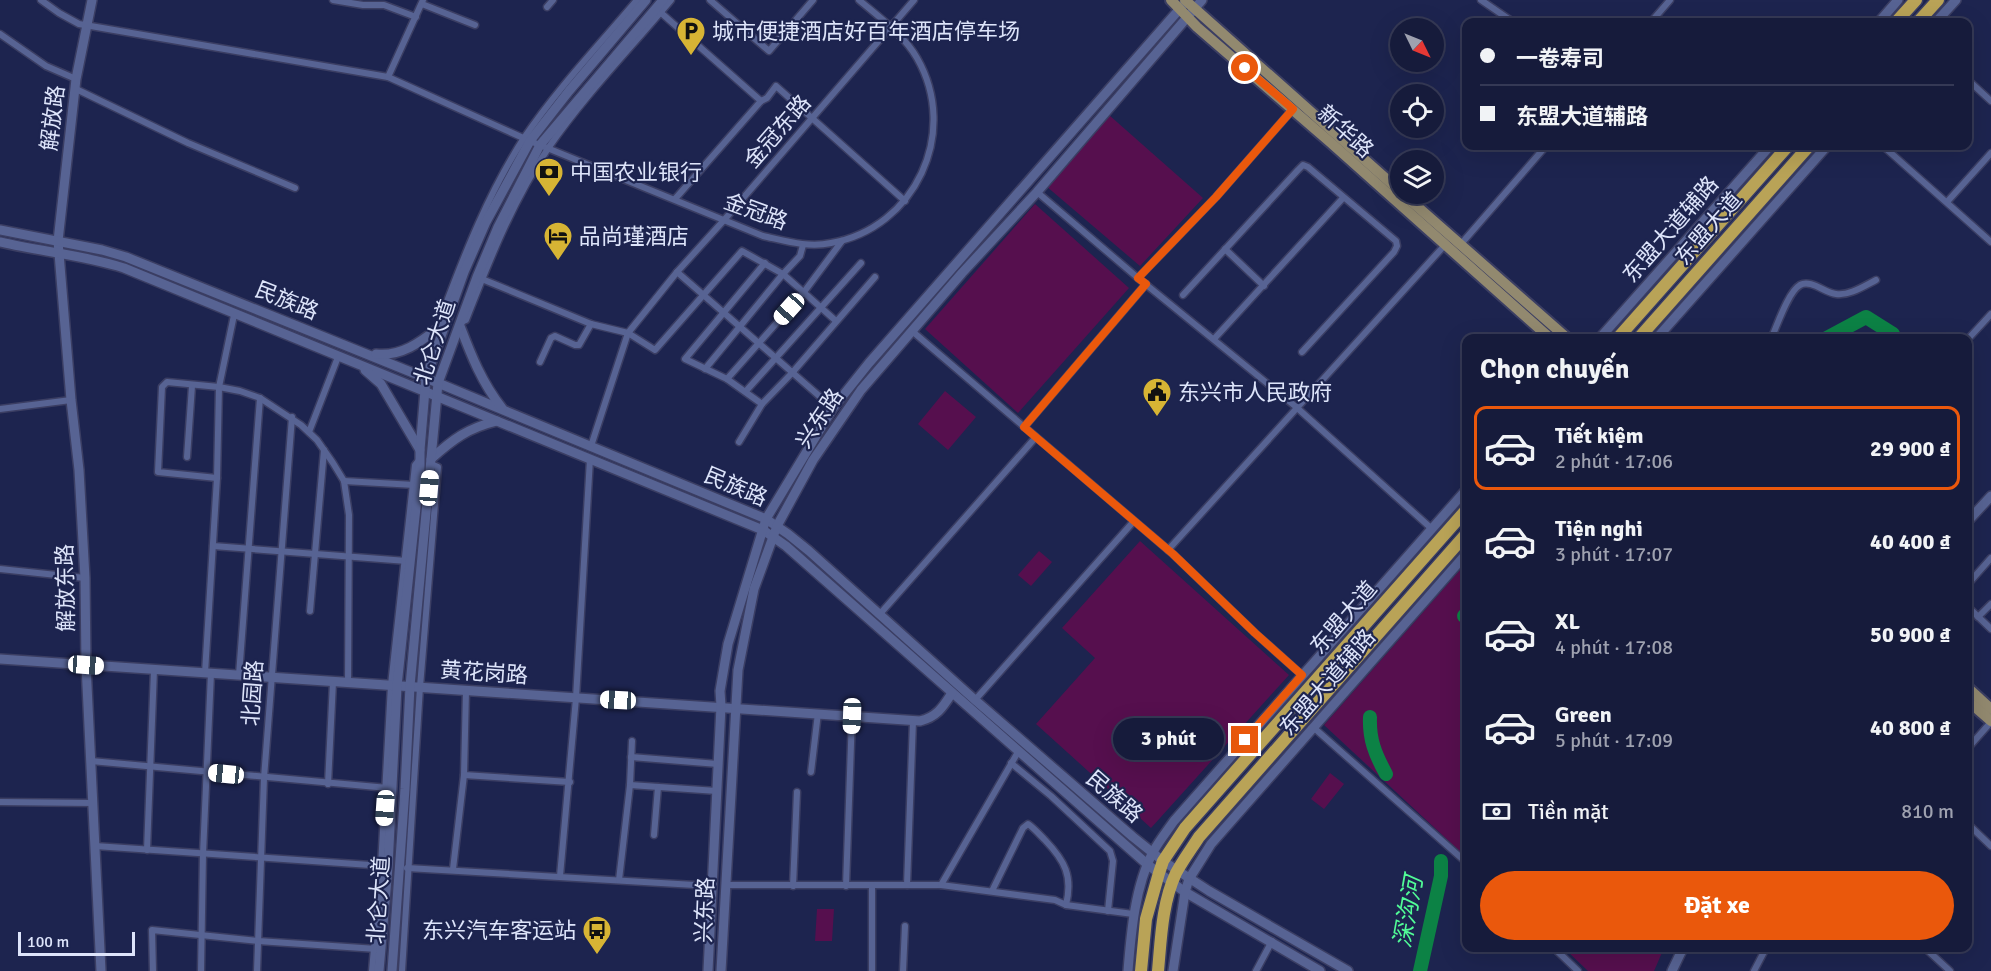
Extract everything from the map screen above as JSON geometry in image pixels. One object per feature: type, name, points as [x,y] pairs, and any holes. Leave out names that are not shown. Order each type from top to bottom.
[{"type":"highway","points":[[1900,18],[1916,0]]},
{"type":"highway","points":[[1922,18],[1938,0]]},
{"type":"highway","name":"东盟大道","points":[[1621,334],[1784,150]]},
{"type":"highway","name":"东盟大道","points":[[1642,334],[1805,150]]},
{"type":"highway","name":"东盟大道","points":[[1141,971],[1146,919],[1158,862],[1185,828],[1462,515]]},
{"type":"highway","name":"东盟大道","points":[[1158,971],[1162,922],[1175,877],[1199,837],[1462,539]]},
{"type":"main road","name":"解放路","points":[[58,241],[76,84],[92,0]]},
{"type":"main road","name":"北仑大道","points":[[379,971],[377,949],[385,866],[394,686],[420,454],[426,378],[446,320],[486,222],[569,91],[646,0]]},
{"type":"main road","name":"北仑大道","points":[[393,971],[405,868],[410,686],[438,383],[498,227],[536,143],[658,10],[663,0]]},
{"type":"main road","name":"新华路","points":[[1171,0],[1187,6],[1390,183]]},
{"type":"main road","name":"兴东路","points":[[708,971],[720,691],[728,644],[766,519],[834,408],[869,363],[1187,6],[1202,0]]},
{"type":"main road","points":[[1883,18],[1899,0]]},
{"type":"main road","points":[[1940,18],[1956,0]]},
{"type":"main road","name":"新华路","points":[[1187,6],[1293,109],[1545,334]]},
{"type":"main road","name":"兴东路","points":[[721,971],[738,670],[754,589],[777,526],[813,460],[861,390],[962,273],[1037,192],[1187,6]]},
{"type":"main road","name":"东盟大道辅路","points":[[1603,334],[1766,150]]},
{"type":"main road","points":[[1660,334],[1823,150]]},
{"type":"main road","name":"新华路","points":[[1415,204],[1562,334]]},
{"type":"main road","name":"民族路","points":[[0,230],[102,250],[126,257],[766,519],[809,551],[1175,877],[1185,891],[1320,971]]},
{"type":"main road","name":"解放东路","points":[[58,241],[70,400],[79,470],[101,971]]},
{"type":"main road","name":"民族路","points":[[0,242],[97,259],[124,268],[763,530],[774,536],[1148,865],[1158,862]]},
{"type":"main road","points":[[364,353],[387,355],[401,352],[422,341],[446,320]]},
{"type":"main road","points":[[460,324],[475,364],[491,395],[503,410]]},
{"type":"main road","points":[[359,364],[381,384],[420,454]]},
{"type":"main road","points":[[431,462],[460,434],[479,425],[497,421]]},
{"type":"main road","name":"东盟大道辅路","points":[[1158,862],[1174,820],[1462,495]]},
{"type":"main road","points":[[1972,517],[1991,496]]},
{"type":"main road","name":"东盟大道辅路","points":[[1173,971],[1185,891],[1189,879],[1210,844],[1462,560]]},
{"type":"main road","name":"黄花岗路","points":[[0,659],[721,706],[913,721],[931,718],[938,713],[952,693]]},
{"type":"main road","points":[[1972,692],[1991,709]]},
{"type":"main road","points":[[1972,704],[1991,721]]},
{"type":"main road","points":[[1128,971],[1133,914],[1148,865]]},
{"type":"main road","name":"民族路","points":[[1175,877],[1189,879],[1348,971]]},
{"type":"main road","points":[[1672,971],[1681,952]]},
{"type":"street","name":"金冠路","points":[[41,0],[70,21],[388,77],[536,143],[763,236],[803,245],[842,241],[872,228],[893,213],[905,201],[920,178],[933,131],[929,88],[917,58],[908,44],[859,0]]},
{"type":"street","points":[[333,0],[363,5],[384,5],[416,17]]},
{"type":"street","points":[[547,7],[553,0]]},
{"type":"street","points":[[536,143],[562,88],[637,0]]},
{"type":"street","points":[[671,0],[658,10],[761,101]]},
{"type":"street","points":[[710,0],[769,51],[813,0]]},
{"type":"street","name":"金冠东路","points":[[591,446],[628,333],[677,272],[914,0]]},
{"type":"street","points":[[1481,0],[1507,18]]},
{"type":"street","points":[[1654,18],[1670,0]]},
{"type":"street","points":[[388,77],[422,2],[476,25]]},
{"type":"street","points":[[0,34],[76,84],[188,143],[295,188]]},
{"type":"street","points":[[1972,84],[1991,101]]},
{"type":"street","points":[[675,199],[761,101],[777,87],[905,201]]},
{"type":"street","points":[[1138,278],[1216,197],[1293,109]]},
{"type":"street","points":[[1461,244],[1543,150]]},
{"type":"street","points":[[1888,150],[1990,239]]},
{"type":"street","points":[[1947,202],[1991,153]]},
{"type":"street","points":[[1183,295],[1303,165],[1308,167],[1396,242],[1397,246],[1302,352]]},
{"type":"street","points":[[1037,192],[1138,278],[1298,408],[1432,529]]},
{"type":"street","points":[[1214,339],[1343,198]]},
{"type":"street","points":[[727,379],[804,292],[842,241]]},
{"type":"street","points":[[705,369],[800,256],[803,245]]},
{"type":"street","points":[[1168,550],[1444,246]]},
{"type":"street","points":[[1225,249],[1264,286]]},
{"type":"street","points":[[480,278],[591,324],[628,333],[656,350],[742,251],[783,274],[836,321]]},
{"type":"street","points":[[762,404],[727,379],[687,361],[686,356],[765,262]]},
{"type":"street","points":[[746,391],[861,263]]},
{"type":"street","points":[[677,272],[834,408]]},
{"type":"street","points":[[738,442],[762,404],[792,373],[875,277]]},
{"type":"street","points":[[1773,334],[1791,296],[1799,285],[1805,283],[1834,294],[1845,294],[1876,280]]},
{"type":"street","points":[[1024,427],[1146,284]]},
{"type":"street","points":[[1972,335],[1991,314]]},
{"type":"street","points":[[201,971],[208,673],[219,387],[234,315]]},
{"type":"street","points":[[540,362],[551,338],[555,336],[579,345],[591,324]]},
{"type":"street","points":[[912,331],[1168,550],[1302,675]]},
{"type":"street","points":[[309,432],[338,357]]},
{"type":"street","points":[[217,478],[162,474],[157,469],[162,387],[167,382],[219,387],[260,398],[292,417],[309,432],[344,481],[349,515],[350,557],[348,682]]},
{"type":"street","points":[[187,457],[192,386]]},
{"type":"street","points":[[239,675],[260,398]]},
{"type":"street","points":[[0,409],[70,400]]},
{"type":"street","name":"北园路","points":[[257,971],[264,778],[292,417]]},
{"type":"street","points":[[879,615],[1036,437]]},
{"type":"street","points":[[310,611],[324,450]]},
{"type":"street","points":[[560,876],[570,782],[590,459]]},
{"type":"street","points":[[402,971],[405,868],[438,467],[431,462]]},
{"type":"street","points":[[344,481],[416,485]]},
{"type":"street","points":[[975,700],[1134,521]]},
{"type":"street","points":[[213,546],[408,561]]},
{"type":"street","points":[[1456,546],[1462,550]]},
{"type":"street","points":[[1972,579],[1991,558]]},
{"type":"street","points":[[0,570],[85,578]]},
{"type":"street","points":[[1978,617],[1991,604]]},
{"type":"street","points":[[1972,611],[1991,629]]},
{"type":"street","points":[[147,850],[154,670]]},
{"type":"street","points":[[328,784],[333,681]]},
{"type":"street","points":[[453,869],[464,775],[466,691]]},
{"type":"street","points":[[812,772],[818,713]]},
{"type":"street","points":[[846,886],[852,716]]},
{"type":"street","points":[[907,885],[913,721]]},
{"type":"street","points":[[1972,743],[1991,721]]},
{"type":"street","points":[[1313,727],[1462,859]]},
{"type":"street","points":[[619,880],[630,785],[632,741]]},
{"type":"street","points":[[941,885],[1018,752]]},
{"type":"street","points":[[631,757],[718,764]]},
{"type":"street","points":[[91,761],[389,788]]},
{"type":"street","points":[[1011,763],[1051,796],[1110,851],[1113,861],[1108,911]]},
{"type":"street","points":[[464,775],[570,782]]},
{"type":"street","points":[[630,785],[717,791]]},
{"type":"street","points":[[1244,786],[1254,795]]},
{"type":"street","points":[[654,835],[658,787]]},
{"type":"street","points":[[793,886],[797,792]]},
{"type":"street","points":[[0,802],[93,803]]},
{"type":"street","points":[[992,891],[1023,828],[1028,824],[1060,856],[1067,869],[1066,905]]},
{"type":"street","points":[[1972,829],[1991,846]]},
{"type":"street","points":[[95,846],[385,866]]},
{"type":"street","points":[[405,868],[453,869],[712,886]]},
{"type":"street","points":[[725,885],[941,885],[1055,900],[1066,905],[1133,914]]},
{"type":"street","points":[[872,886],[872,971]]},
{"type":"street","points":[[903,971],[905,926]]},
{"type":"street","points":[[153,971],[152,930],[258,941],[377,949],[372,971]]},
{"type":"street","points":[[1256,971],[1272,941]]},
{"type":"street","points":[[1558,952],[1578,971]]},
{"type":"street","points":[[1754,971],[1764,952]]},
{"type":"street","points":[[1929,952],[1950,971]]},
{"type":"shaded area","points":[[1109,115],[1203,198],[1140,266],[1046,186]]},
{"type":"shaded area","points":[[1035,204],[1129,288],[1018,413],[925,329]]},
{"type":"shaded area","points":[[945,391],[976,417],[948,450],[918,424]]},
{"type":"shaded area","points":[[1140,541],[1289,675],[1151,828],[1036,724],[1095,658],[1062,628]]},
{"type":"shaded area","points":[[1039,551],[1052,562],[1031,586],[1018,575]]},
{"type":"shaded area","points":[[1462,568],[1462,853],[1324,725]]},
{"type":"shaded area","points":[[1330,773],[1344,784],[1324,809],[1311,799]]},
{"type":"shaded area","points":[[817,909],[834,909],[832,941],[815,941]]},
{"type":"shaded area","points":[[1568,952],[1662,952],[1654,971],[1588,971]]},
{"type":"waterway","name":"深沟河","points":[[1834,334],[1866,317],[1893,334]]},
{"type":"waterway","name":"深沟河","points":[[1370,717],[1374,746],[1386,774]]},
{"type":"waterway","name":"深沟河","points":[[1420,971],[1441,876],[1441,861]]},
{"type":"place","name":"城市便捷酒店好百年酒店停车场","points":[[691,56]]},
{"type":"place","name":"中国农业银行","points":[[549,198]]},
{"type":"place","name":"品尚瑾酒店","points":[[558,262]]},
{"type":"place","name":"东兴市人民政府","points":[[1157,418]]},
{"type":"place","name":"东兴汽车客运站","points":[[597,956]]},
{"type":"route","points":[[1245,68],[1293,109],[1216,197],[1138,278],[1146,284],[1024,427],[1173,554],[1302,675],[1245,740]]}]
